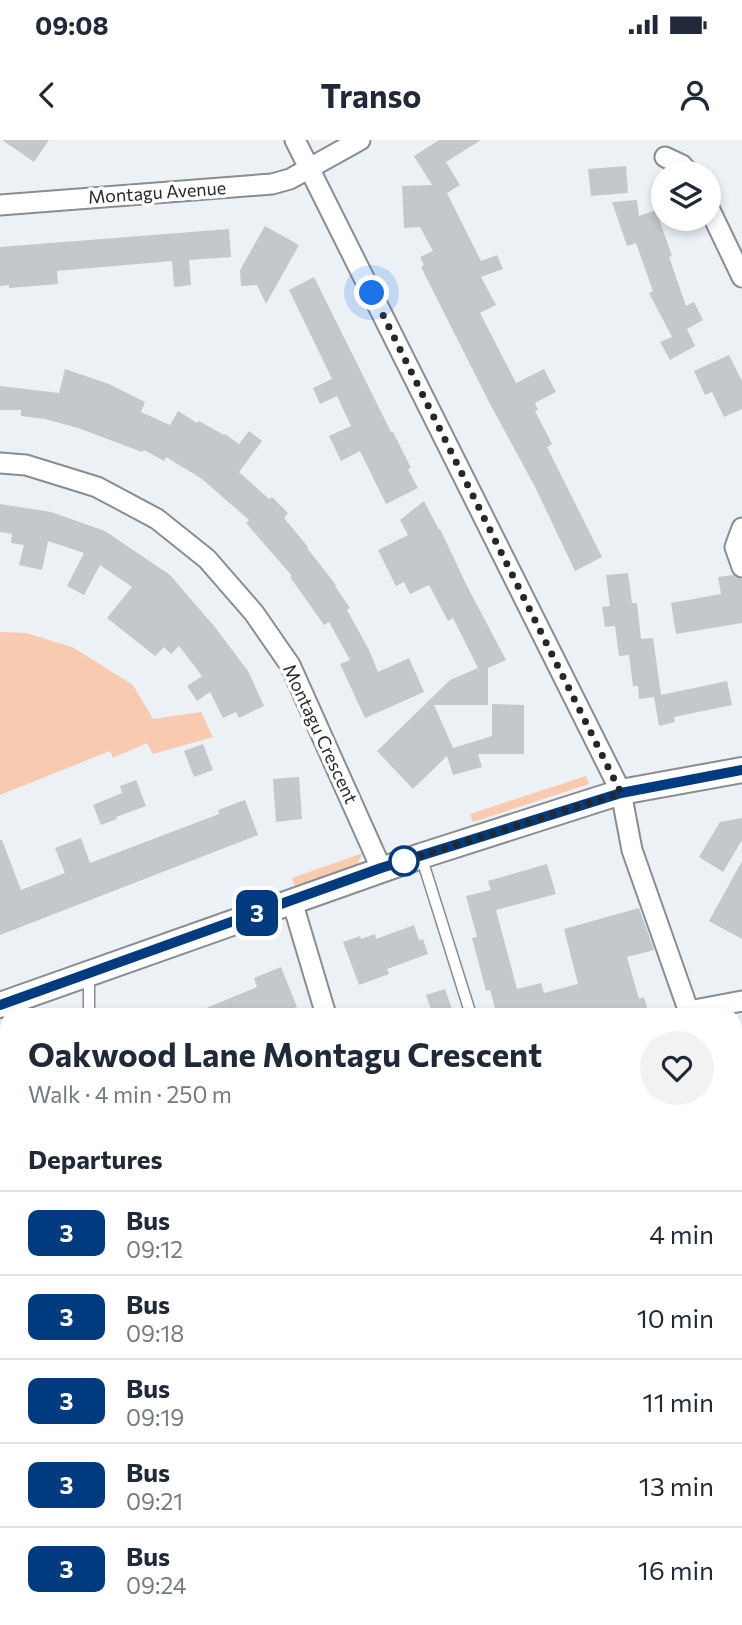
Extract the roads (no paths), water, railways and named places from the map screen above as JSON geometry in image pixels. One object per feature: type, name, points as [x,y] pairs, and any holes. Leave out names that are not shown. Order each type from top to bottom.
[{"type":"street","points":[[295,140],[621,793],[632,850],[687,1008]]},
{"type":"street","name":"Montagu Avenue","points":[[0,205],[272,184],[310,168],[360,140]]},
{"type":"street","points":[[665,157],[675,161]]},
{"type":"street","points":[[720,231],[742,277]]},
{"type":"street","name":"Montagu Crescent","points":[[0,463],[26,465],[97,487],[157,519],[207,559],[254,613],[290,665],[381,868]]},
{"type":"street","points":[[742,528],[735,547],[742,567]]},
{"type":"street","points":[[0,1005],[381,868],[621,793],[742,770]]},
{"type":"street","points":[[292,901],[324,1008]]},
{"type":"street","points":[[711,1008],[742,1001]]},
{"type":"lane","points":[[421,856],[469,1008]]},
{"type":"lane","points":[[89,974],[89,1008]]}]
